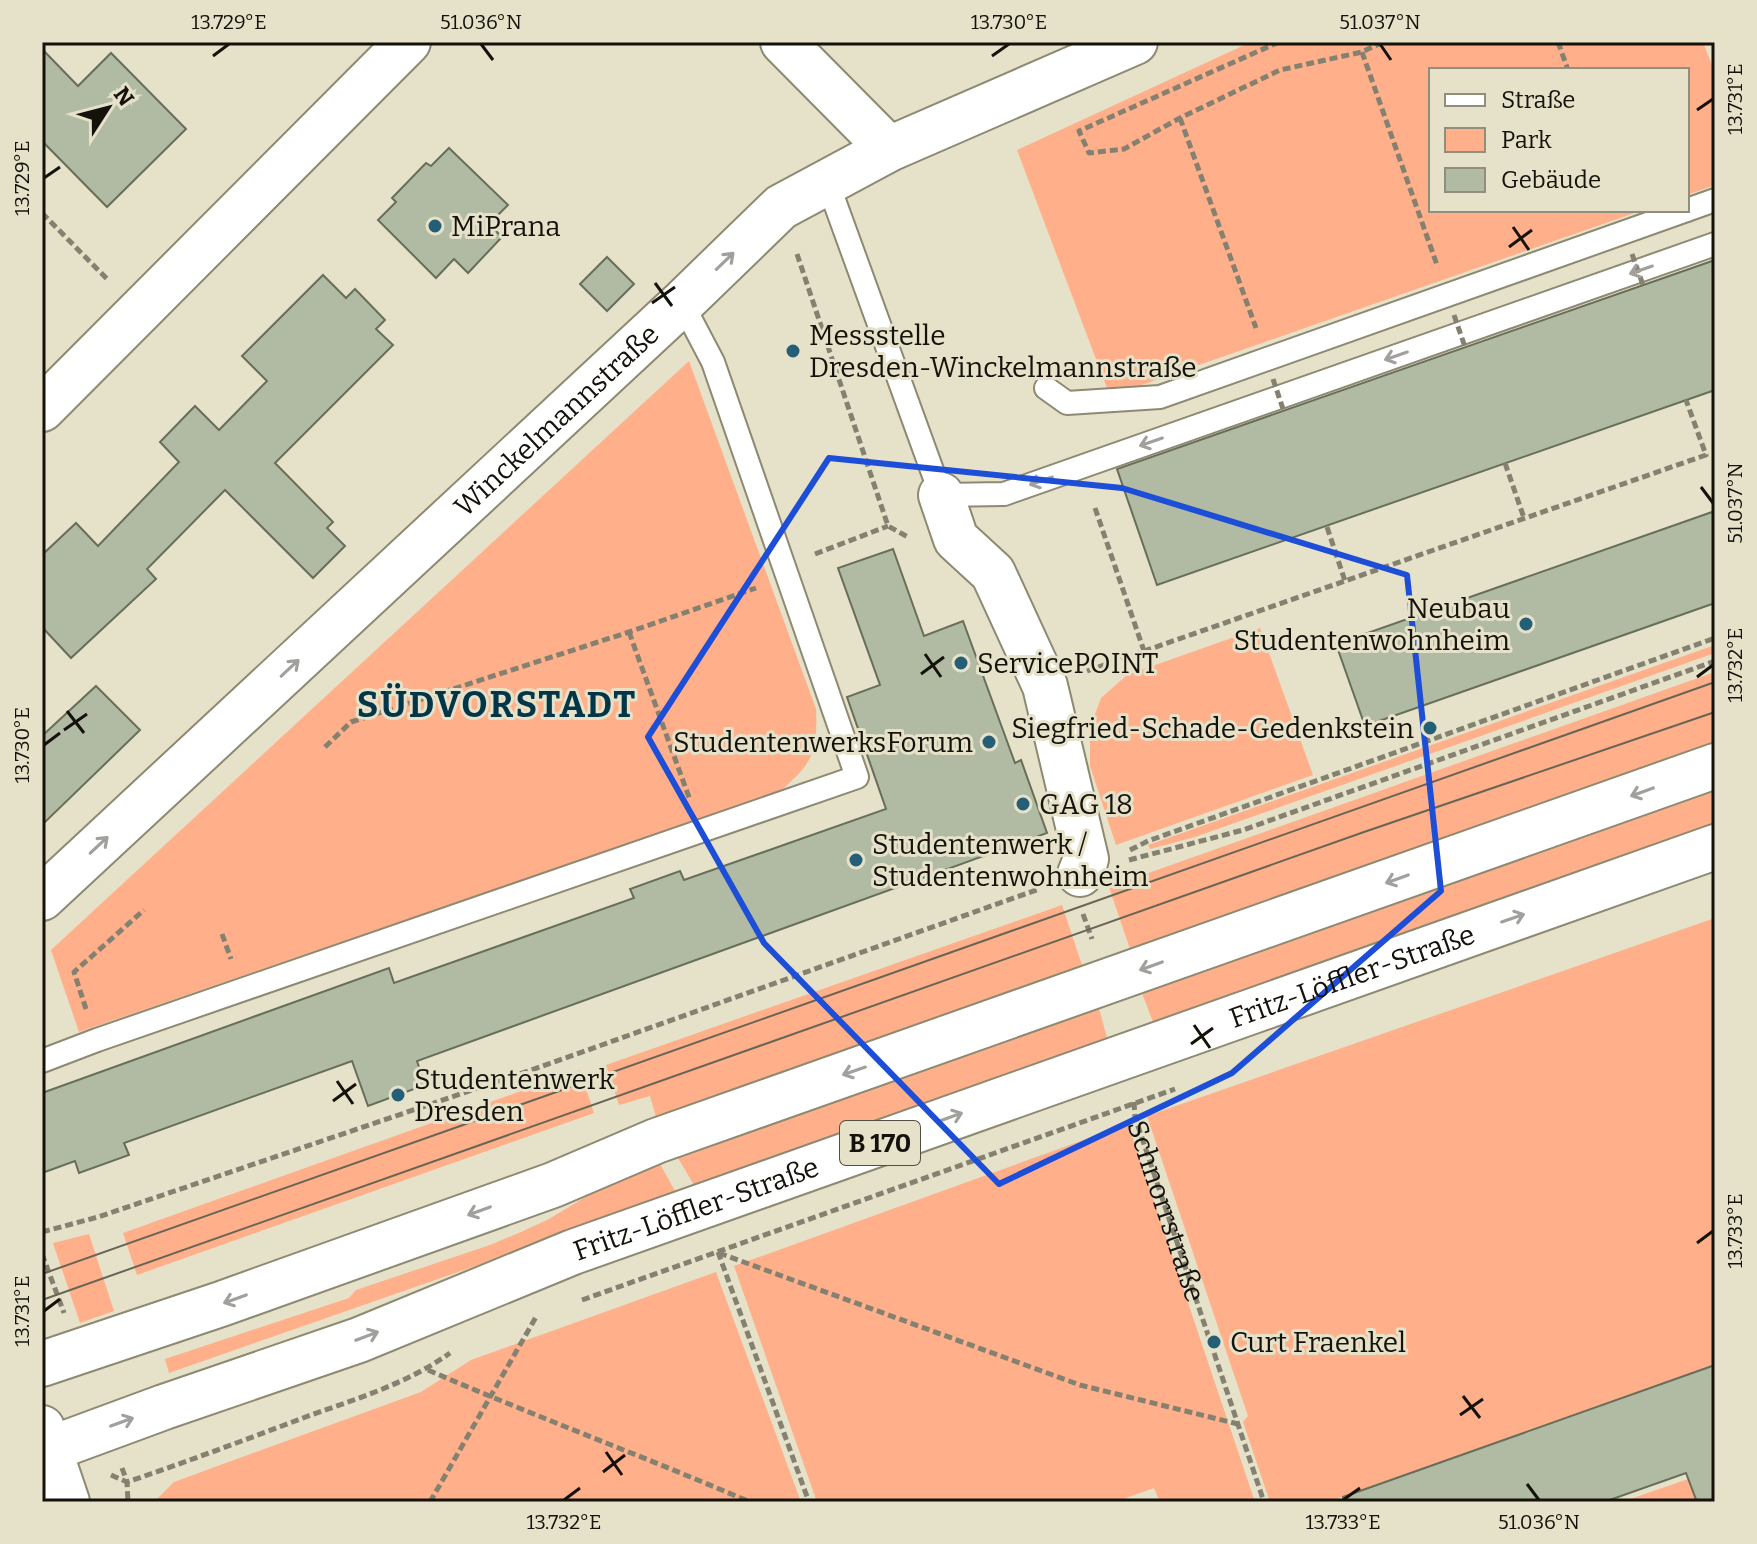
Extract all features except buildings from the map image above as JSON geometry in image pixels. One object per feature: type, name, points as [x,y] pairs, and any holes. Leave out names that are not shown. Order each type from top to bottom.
[{"type":"main road","points":[[42,409],[408,42]]},
{"type":"main road","points":[[783,42],[889,149]]},
{"type":"main road","name":"Winckelmannstraße","points":[[42,898],[682,303],[781,207],[889,149],[1135,42]]},
{"type":"main road","points":[[941,495],[956,539],[993,573],[1045,686],[1086,859],[1080,874]]},
{"type":"main road","points":[[42,1364],[221,1304],[553,1185],[656,1141],[1715,766]]},
{"type":"main road","name":"Fritz-Löffler-Straße","points":[[44,1443],[164,1407],[359,1340],[573,1252],[1715,847]]},
{"type":"main road","points":[[44,1443],[67,1502]]},
{"type":"lane","points":[[827,181],[941,495],[1004,494],[1715,244]]},
{"type":"lane","points":[[1689,209],[1715,200]]},
{"type":"lane","points":[[1046,388],[1067,403],[1160,397],[1270,369],[1451,305],[1682,212]]},
{"type":"lane","points":[[42,1061],[857,777],[713,362],[682,303]]},
{"type":"path","points":[[1279,42],[1079,131],[1089,153],[1124,149],[1280,70],[1362,52],[1383,42]]},
{"type":"path","points":[[1558,42],[1567,68]]},
{"type":"path","points":[[1362,52],[1465,347]]},
{"type":"path","points":[[1180,118],[1283,409]]},
{"type":"path","points":[[325,747],[351,722],[629,632],[786,571],[888,526],[781,207]]},
{"type":"path","points":[[42,213],[139,312]]},
{"type":"path","points":[[1632,254],[1643,285]]},
{"type":"path","points":[[1045,686],[1706,455],[1686,400]]},
{"type":"path","points":[[1505,463],[1524,518]]},
{"type":"path","points":[[1095,508],[1144,652]]},
{"type":"path","points":[[1327,527],[1345,581]]},
{"type":"path","points":[[629,632],[701,831]]},
{"type":"path","points":[[1080,874],[1148,841],[1715,638]]},
{"type":"path","points":[[42,1232],[98,1217],[540,1067],[1080,874],[1243,830],[1715,661]]},
{"type":"path","points":[[97,1040],[74,972],[144,910]]},
{"type":"path","name":"Schnorrstraße","points":[[1131,1053],[1135,1117],[1264,1502]]},
{"type":"path","points":[[578,1301],[1176,1089]]},
{"type":"path","points":[[718,1253],[1080,1385],[1238,1424]]},
{"type":"path","points":[[718,1253],[809,1502]]},
{"type":"path","points":[[430,1502],[537,1316],[523,1321]]},
{"type":"path","points":[[128,1502],[127,1482],[387,1388],[427,1369],[457,1348]]},
{"type":"path","points":[[427,1369],[750,1502]]},
{"type":"highlighted area","points":[[829,458],[1122,488],[1407,575],[1441,891],[1232,1073],[999,1184],[764,943],[648,737]]},
{"type":"green space","points":[[1251,42],[1703,42],[1715,73],[1715,185],[1689,194],[1689,68],[1429,68],[1429,212],[1637,212],[1110,396],[1017,150]]},
{"type":"green space","points":[[689,361],[816,709],[814,747],[799,773],[779,792],[79,1032],[51,950]]},
{"type":"green space","points":[[1260,628],[1313,775],[1116,845],[1090,766],[1090,728],[1101,698],[1127,675]]},
{"type":"green space","points":[[1715,645],[1715,653],[1195,837],[1150,849],[1148,845]]},
{"type":"green space","points":[[1715,672],[1715,741],[1130,949],[1109,887]]},
{"type":"green space","points":[[1715,790],[1715,826],[1153,1022],[1142,993]]},
{"type":"green space","points":[[1062,905],[1082,965],[656,1117],[650,1096],[619,1105],[606,1065]]},
{"type":"green space","points":[[1715,918],[1715,1365],[1328,1502],[1270,1502],[1243,1422],[1248,1416],[1147,1116]]},
{"type":"green space","points":[[1099,1008],[1107,1038],[694,1185],[678,1158]]},
{"type":"green space","points":[[580,1070],[594,1113],[137,1275],[123,1233]]},
{"type":"green space","points":[[1128,1124],[1255,1502],[1160,1502],[1154,1488],[1115,1502],[817,1502],[734,1266]]},
{"type":"green space","points":[[660,1164],[675,1191],[564,1235],[169,1373],[165,1359],[349,1298],[356,1290],[490,1245],[549,1219],[612,1181]]},
{"type":"green space","points":[[89,1234],[114,1311],[80,1323],[53,1243]]},
{"type":"green space","points":[[716,1272],[801,1502],[154,1502],[174,1482],[421,1392],[471,1360]]},
{"type":"green space","points":[[1688,1479],[1696,1499],[1689,1502],[1622,1502]]},
{"type":"tram line","points":[[42,1274],[1715,682]]},
{"type":"tram line","points":[[42,1300],[1364,832],[1715,712]]},
{"type":"place","name":"MiPrana","points":[[435,226]]},
{"type":"place","name":"Messstelle Dresden-Winckelmannstraße","points":[[793,351]]},
{"type":"place","name":"Neubau Studentenwohnheim","points":[[1526,624]]},
{"type":"place","name":"ServicePOINT","points":[[961,663]]},
{"type":"place","name":"Siegfried-Schade-Gedenkstein","points":[[1430,728]]},
{"type":"place","name":"StudentenwerksForum","points":[[989,742]]},
{"type":"place","name":"GAG 18","points":[[1023,804]]},
{"type":"place","name":"Studentenwerk / Studentenwohnheim","points":[[856,860]]},
{"type":"place","name":"Studentenwerk Dresden","points":[[398,1095]]},
{"type":"place","name":"Curt Fraenkel","points":[[1214,1342]]},
{"type":"district","name":"SÜDVORSTADT","points":[[497,704]]}]
